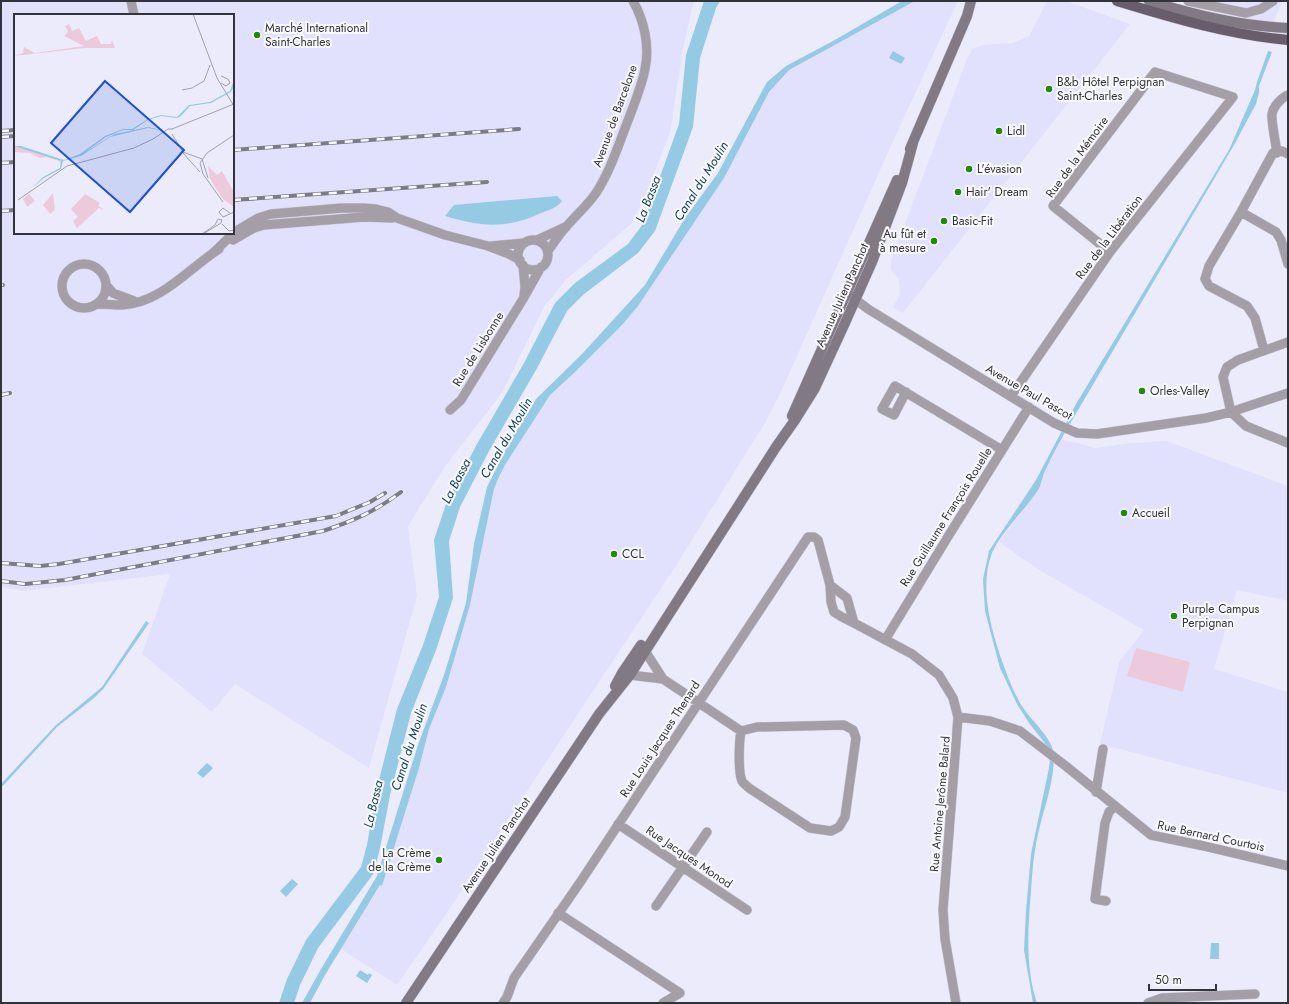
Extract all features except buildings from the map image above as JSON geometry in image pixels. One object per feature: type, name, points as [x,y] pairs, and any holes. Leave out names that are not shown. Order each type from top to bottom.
[{"type":"main road","name":"Avenue Julien Panchot","points":[[408,1003],[599,714],[630,675],[776,447],[851,296],[913,143],[967,16],[971,1]]},
{"type":"main road","name":"Avenue Julien Panchot","points":[[967,16],[979,1]]},
{"type":"main road","points":[[1117,1],[1188,22],[1264,38],[1288,40]]},
{"type":"main road","points":[[1149,1],[1227,22],[1262,27],[1288,28]]},
{"type":"main road","name":"Avenue Julien Panchot","points":[[599,714],[622,672],[644,641],[676,602]]},
{"type":"street","points":[[131,1],[134,14]]},
{"type":"street","name":"Avenue de Barcelone","points":[[565,227],[584,208],[595,194],[608,172],[646,69],[647,52],[644,30],[638,10],[633,1]]},
{"type":"street","points":[[1188,1],[1246,13],[1261,9],[1273,1]]},
{"type":"street","name":"Rue de la Mémoire","points":[[1110,252],[1053,206],[1155,72],[1233,97]]},
{"type":"street","points":[[1277,152],[1272,114],[1278,103],[1288,95]]},
{"type":"street","name":"Rue de la Libération","points":[[1011,396],[1110,252],[1233,97]]},
{"type":"street","points":[[1264,350],[1255,318],[1247,306],[1209,286],[1205,278],[1209,266],[1241,212],[1273,153],[1282,151],[1288,154]]},
{"type":"street","points":[[234,233],[246,224],[271,214],[342,208],[382,210],[398,218],[445,235],[488,246],[509,254],[532,269],[542,267],[547,260],[548,252],[565,227]]},
{"type":"street","points":[[1241,212],[1276,232],[1281,240],[1288,264]]},
{"type":"street","points":[[488,246],[511,245],[537,240],[565,227]]},
{"type":"street","points":[[137,302],[113,293],[106,285],[102,273],[91,265],[80,264],[74,266],[65,274],[62,280],[63,295],[73,306],[79,308],[86,308],[97,304],[121,305],[137,302],[160,293],[214,252],[233,234]]},
{"type":"street","points":[[537,240],[544,244],[548,252]]},
{"type":"street","points":[[523,299],[525,287],[519,251],[524,243]]},
{"type":"street","name":"Rue de Lisbonne","points":[[450,410],[461,400],[542,267]]},
{"type":"street","points":[[97,304],[105,292],[106,285]]},
{"type":"street","name":"Avenue Paul Pascot","points":[[851,296],[868,309],[1054,423],[1077,433],[1097,434],[1206,418],[1231,412],[1288,393]]},
{"type":"street","points":[[1288,342],[1238,360],[1228,366],[1222,377],[1231,412],[1246,426],[1288,443]]},
{"type":"street","points":[[906,392],[1002,450]]},
{"type":"street","name":"Rue Guillaume François Rouelle","points":[[885,640],[1029,407]]},
{"type":"street","name":"Rue Louis Jacques Thenard","points":[[503,1003],[510,991],[514,978],[699,703],[808,537],[814,537],[818,540],[830,585],[834,612],[885,640]]},
{"type":"street","points":[[830,585],[847,598],[854,623]]},
{"type":"street","name":"Rue Antoine Jerôme Balard","points":[[885,640],[912,654],[939,674],[953,698],[958,717],[944,910],[945,940],[956,1003]]},
{"type":"street","points":[[645,651],[662,679],[741,731],[757,727],[844,725],[853,730],[856,738],[845,817],[839,827],[831,830],[810,828],[742,782],[740,774],[739,740],[741,731]]},
{"type":"street","points":[[630,675],[662,679]]},
{"type":"street","name":"Rue Bernard Courtois","points":[[958,717],[990,721],[1020,731],[1056,758],[1096,792],[1151,835],[1288,866]]},
{"type":"street","points":[[1096,792],[1104,749]]},
{"type":"street","points":[[1106,902],[1095,900],[1105,823],[1109,812],[1115,806]]},
{"type":"street","name":"Rue Jacques Monod","points":[[618,824],[747,910]]},
{"type":"street","points":[[656,906],[707,832]]},
{"type":"street","points":[[558,913],[680,993],[663,1003]]},
{"type":"street","points":[[1148,1003],[1162,998],[1255,994]]},
{"type":"shaded area","points":[[1,1],[694,1],[683,48],[670,133],[644,199],[632,223],[567,279],[545,305],[502,393],[446,465],[408,526],[417,596],[369,768],[235,684],[212,712],[142,654],[170,574],[24,591],[1,587]]},
{"type":"shaded area","points":[[704,1],[720,1],[716,8],[700,58],[693,127],[655,231],[638,253],[584,294],[567,311],[536,370],[489,451],[460,507],[449,541],[453,598],[436,650],[411,713],[390,795],[374,873],[318,948],[300,985],[294,1003],[279,1003],[287,979],[306,940],[361,867],[367,845],[376,792],[397,709],[423,645],[439,597],[434,540],[447,501],[477,444],[524,363],[555,303],[575,283],[628,244],[643,224],[679,124],[686,55]]},
{"type":"shaded area","points":[[902,1],[915,1],[789,70],[769,92],[724,178],[638,306],[622,325],[550,395],[505,465],[494,489],[470,605],[446,687],[429,729],[419,768],[382,886],[380,885],[325,975],[310,1003],[302,1003],[377,876],[418,745],[444,675],[466,603],[474,544],[487,487],[511,439],[536,399],[582,354],[645,285],[685,218],[718,173],[767,82],[786,66]]},
{"type":"shaded area","points":[[915,1],[958,1],[894,139],[780,394],[765,423],[675,567],[444,917],[397,985],[341,949],[384,880],[419,768],[429,729],[446,687],[470,605],[494,489],[505,465],[550,395],[622,325],[638,306],[724,178],[774,85],[789,70]]},
{"type":"shaded area","points":[[1047,1],[1066,1],[1130,24],[903,313],[893,307],[900,295],[898,278],[891,270],[891,261],[967,59],[973,49],[982,45],[1013,43],[1029,36]]},
{"type":"shaded area","points":[[1189,1],[1282,1],[1272,26]]},
{"type":"shaded area","points":[[893,51],[905,58],[901,64],[889,58]]},
{"type":"shaded area","points":[[1268,51],[1272,52],[1259,86],[1256,104],[1234,145],[1071,422],[1049,463],[1038,490],[996,545],[992,553],[988,569],[986,585],[987,603],[990,621],[1000,656],[1019,701],[1047,737],[1054,756],[1050,789],[1038,833],[1032,874],[1028,947],[1033,989],[1037,1003],[1033,1003],[1024,950],[1026,911],[1031,854],[1049,768],[1051,751],[1029,723],[1017,704],[1000,668],[985,611],[983,579],[989,551],[1036,480],[1076,404],[1229,150],[1255,90]]},
{"type":"shaded area","points":[[557,196],[562,201],[555,207],[517,222],[494,225],[482,224],[445,216],[454,205]]},
{"type":"shaded area","name":"Purple Campus Perpignan","points":[[1061,440],[1079,443],[1095,448],[1131,443],[1167,441],[1288,486],[1288,601],[1237,590],[1214,669],[1288,692],[1288,793],[1100,744],[1119,662],[1144,630],[1041,571],[999,542],[1038,490],[1046,469]]},
{"type":"shaded area","points":[[146,621],[149,623],[104,688],[94,698],[57,727],[1,788],[1,784],[56,725],[102,687]]},
{"type":"shaded area","points":[[1136,648],[1190,662],[1183,692],[1127,676]]},
{"type":"shaded area","points":[[207,763],[213,768],[203,778],[197,773]]},
{"type":"shaded area","points":[[292,879],[298,884],[286,897],[280,891]]},
{"type":"shaded area","points":[[1211,943],[1219,943],[1219,959],[1210,959]]},
{"type":"shaded area","points":[[360,970],[368,975],[369,973],[372,975],[367,983],[356,976]]},
{"type":"railway","points":[[234,150],[519,129]]},
{"type":"railway","points":[[1,131],[14,130]]},
{"type":"railway","points":[[1,137],[14,136]]},
{"type":"railway","points":[[1,163],[14,162]]},
{"type":"railway","points":[[234,200],[487,182]]},
{"type":"railway","points":[[1,211],[14,210]]},
{"type":"railway","points":[[1,395],[10,393]]},
{"type":"railway","points":[[1,581],[25,584],[65,580],[323,531],[364,515],[401,492]]},
{"type":"railway","points":[[1,563],[40,566],[59,564],[336,516],[370,502],[385,493]]},
{"type":"place","name":"Marché International Saint-Charles","points":[[257,35]]},
{"type":"place","name":"B&b Hôtel Perpignan Saint-Charles","points":[[1049,89]]},
{"type":"place","name":"Lidl","points":[[999,131]]},
{"type":"place","name":"L'évasion","points":[[969,169]]},
{"type":"place","name":"Hair' Dream","points":[[958,192]]},
{"type":"place","name":"Basic-Fit","points":[[944,221]]},
{"type":"place","name":"Au fût et à mesure","points":[[934,241]]},
{"type":"place","name":"Orles-Valley","points":[[1142,391]]},
{"type":"place","name":"Accueil","points":[[1124,513]]},
{"type":"place","name":"CCL","points":[[614,554]]},
{"type":"place","name":"Purple Campus Perpignan","points":[[1174,616]]},
{"type":"place","name":"La Crème de la Crème","points":[[439,860]]},
{"type":"water label","name":"Canal du Moulin","points":[[701,181]]},
{"type":"water label","name":"La Bassa","points":[[648,199]]},
{"type":"water label","name":"Canal du Moulin","points":[[506,438]]},
{"type":"water label","name":"La Bassa","points":[[456,481]]},
{"type":"water label","name":"Canal du Moulin","points":[[409,747]]},
{"type":"water label","name":"La Bassa","points":[[373,804]]}]
